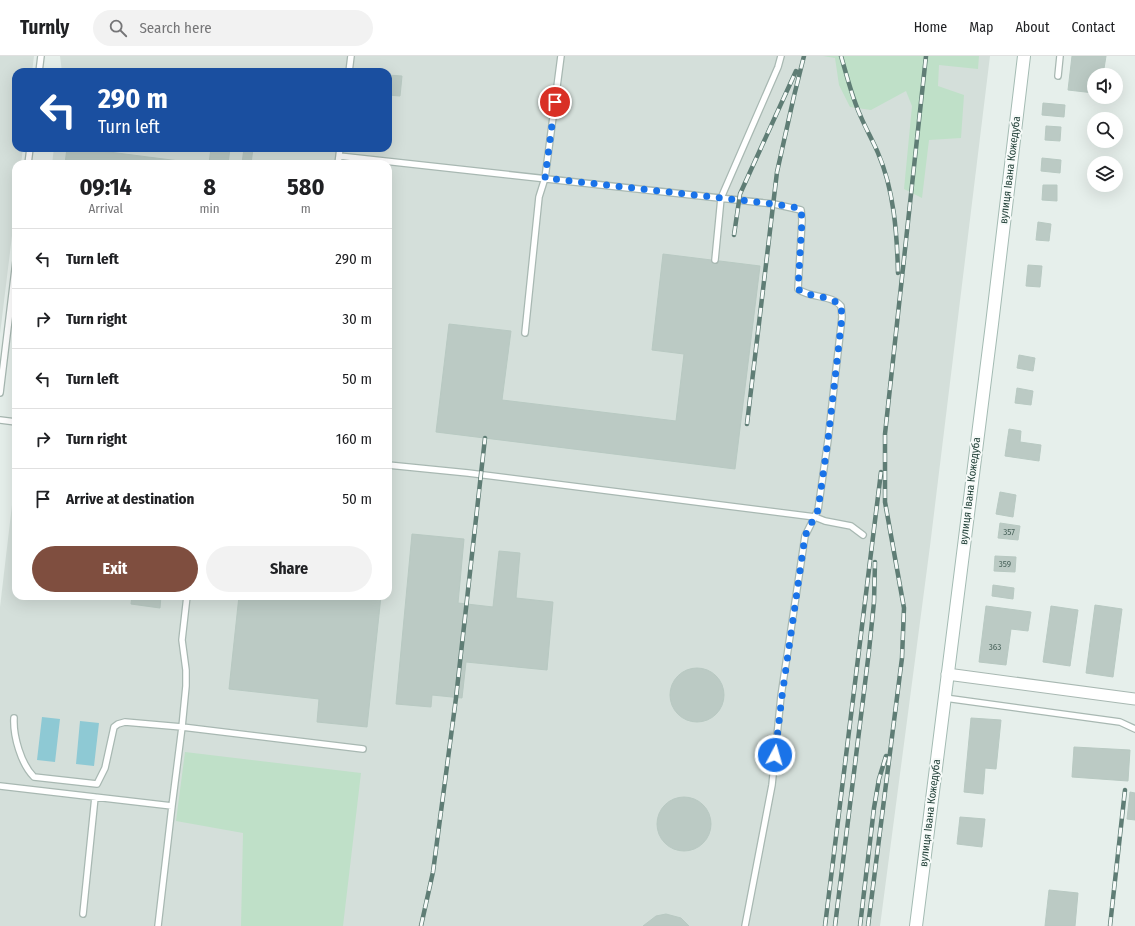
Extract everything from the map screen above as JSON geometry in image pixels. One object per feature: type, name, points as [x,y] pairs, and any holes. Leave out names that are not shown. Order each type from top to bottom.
[{"type":"street","name":"вулиця Івана Кожедуба","points":[[916,926],[990,340],[1024,56]]},
{"type":"street","points":[[947,674],[1135,699]]},
{"type":"lane","points":[[40,68],[41,56]]},
{"type":"lane","points":[[350,68],[351,56]]},
{"type":"lane","points":[[524,333],[539,197],[545,178],[561,56]]},
{"type":"lane","points":[[715,260],[721,198],[778,67],[781,56]]},
{"type":"lane","points":[[1058,76],[1060,56]]},
{"type":"lane","points":[[338,160],[340,152]]},
{"type":"lane","points":[[339,156],[376,160]]},
{"type":"lane","points":[[392,162],[774,204],[801,210],[802,220],[798,289],[805,294],[837,301],[841,306],[842,317],[828,440],[818,510],[805,536],[782,696],[772,785],[745,926]]},
{"type":"lane","points":[[0,393],[12,294]]},
{"type":"lane","points":[[0,420],[12,422]]},
{"type":"lane","points":[[392,465],[468,473],[815,517],[825,522],[851,526],[863,536]]},
{"type":"lane","points":[[158,926],[182,728],[186,670],[182,640],[187,600]]},
{"type":"lane","points":[[944,698],[1120,722],[1135,729]]},
{"type":"lane","points":[[14,718],[13,729],[19,749],[29,773],[34,777],[97,784],[105,768],[114,727],[125,722],[363,749]]},
{"type":"lane","points":[[0,786],[172,806]]},
{"type":"lane","points":[[83,914],[96,797]]},
{"type":"shaded area","points":[[0,56],[34,56],[32,68],[12,68],[12,152],[22,152],[22,160],[12,160],[12,236],[0,334]]},
{"type":"shaded area","points":[[60,56],[990,56],[930,546],[880,926],[0,926],[0,607],[12,505],[12,600],[392,600],[392,160],[52,160],[54,152],[392,152],[392,68],[62,68]]},
{"type":"green space","points":[[823,56],[979,56],[978,69],[939,65],[938,86],[964,95],[961,138],[929,140],[922,198],[904,189],[912,106],[906,91],[871,110],[850,107],[839,85],[835,58]]},
{"type":"green space","points":[[185,752],[361,773],[343,926],[241,926],[243,833],[176,821]]},
{"type":"water","points":[[42,717],[60,719],[55,762],[37,760]]},
{"type":"water","points":[[80,721],[99,723],[94,766],[76,764]]},
{"type":"building","points":[[1072,56],[1106,56],[1104,68],[1087,68],[1087,92],[1068,90]]},
{"type":"building","points":[[392,75],[402,76],[400,96],[392,95]]},
{"type":"building","points":[[1043,103],[1065,105],[1064,117],[1042,115]]},
{"type":"building","points":[[1046,126],[1061,127],[1060,141],[1045,140]]},
{"type":"building","points":[[66,152],[109,152],[171,160],[66,160]]},
{"type":"building","points":[[210,152],[230,152],[228,160],[210,160]]},
{"type":"building","points":[[244,152],[252,152],[252,160],[242,160]]},
{"type":"building","points":[[1042,158],[1061,160],[1060,173],[1041,171]]},
{"type":"building","points":[[1043,185],[1057,185],[1057,201],[1042,200]]},
{"type":"building","points":[[1038,222],[1051,224],[1049,241],[1036,240]]},
{"type":"building","points":[[663,254],[760,266],[735,469],[436,432],[449,324],[511,331],[502,400],[676,421],[684,354],[652,350]]},
{"type":"building","points":[[1028,265],[1042,266],[1040,287],[1026,286]]},
{"type":"building","points":[[1019,355],[1035,358],[1033,371],[1017,368]]},
{"type":"building","points":[[1017,388],[1033,391],[1031,405],[1015,403]]},
{"type":"building","points":[[1009,429],[1021,431],[1020,442],[1041,445],[1039,461],[1005,456]]},
{"type":"building","points":[[1000,492],[1016,495],[1013,517],[996,514]]},
{"type":"building","points":[[1000,523],[1020,526],[1018,540],[998,538]]},
{"type":"building","points":[[412,534],[464,539],[458,603],[493,607],[499,551],[520,553],[516,598],[553,602],[547,670],[466,662],[462,698],[432,695],[431,707],[396,704]]},
{"type":"building","points":[[995,556],[1016,557],[1015,572],[994,571]]},
{"type":"building","points":[[993,585],[1014,588],[1013,599],[992,596]]},
{"type":"building","points":[[132,600],[161,600],[160,608],[131,604]]},
{"type":"building","points":[[239,600],[381,600],[367,727],[317,722],[319,699],[229,689]]},
{"type":"building","points":[[1095,605],[1122,609],[1113,677],[1086,673]]},
{"type":"building","points":[[986,606],[1031,612],[1028,631],[1011,629],[1006,665],[979,662]]},
{"type":"building","points":[[1051,606],[1078,610],[1070,666],[1043,662]]},
{"type":"building","points":[[692,668],[702,668],[712,672],[720,680],[724,690],[724,700],[720,710],[712,718],[702,722],[692,722],[682,718],[674,710],[670,700],[670,690],[674,680],[682,672]]},
{"type":"building","points":[[971,718],[1001,720],[996,769],[985,768],[983,794],[964,792]]},
{"type":"building","points":[[1074,747],[1130,750],[1128,781],[1072,777]]},
{"type":"building","points":[[1130,792],[1135,793],[1135,820],[1127,819]]},
{"type":"building","points":[[679,797],[689,797],[699,801],[707,809],[711,819],[711,829],[707,839],[699,847],[689,851],[679,851],[669,847],[661,839],[657,829],[657,819],[661,809],[669,801]]},
{"type":"building","points":[[960,817],[985,819],[982,847],[957,844]]},
{"type":"building","points":[[1049,890],[1078,893],[1075,926],[1045,926]]},
{"type":"building","points":[[666,914],[681,918],[689,926],[643,926],[656,916]]},
{"type":"railway","points":[[747,424],[777,172],[804,56]]},
{"type":"railway","points":[[841,56],[855,102],[878,153],[888,182],[894,212],[898,273]]},
{"type":"railway","points":[[868,926],[902,658],[904,608],[885,502],[885,434],[926,56]]},
{"type":"railway","points":[[734,235],[740,194],[796,71]]},
{"type":"railway","points":[[421,926],[433,872],[456,698],[485,438]]},
{"type":"railway","points":[[825,926],[881,472]]},
{"type":"railway","points":[[835,926],[869,651],[874,602],[875,562]]},
{"type":"railway","points":[[860,926],[874,808],[879,779],[886,756]]},
{"type":"railway","points":[[1110,926],[1125,790]]},
{"type":"route","points":[[555,102],[545,178],[798,208],[801,210],[802,220],[798,289],[805,294],[837,301],[841,306],[842,317],[828,440],[818,510],[805,536],[775,755]]}]
